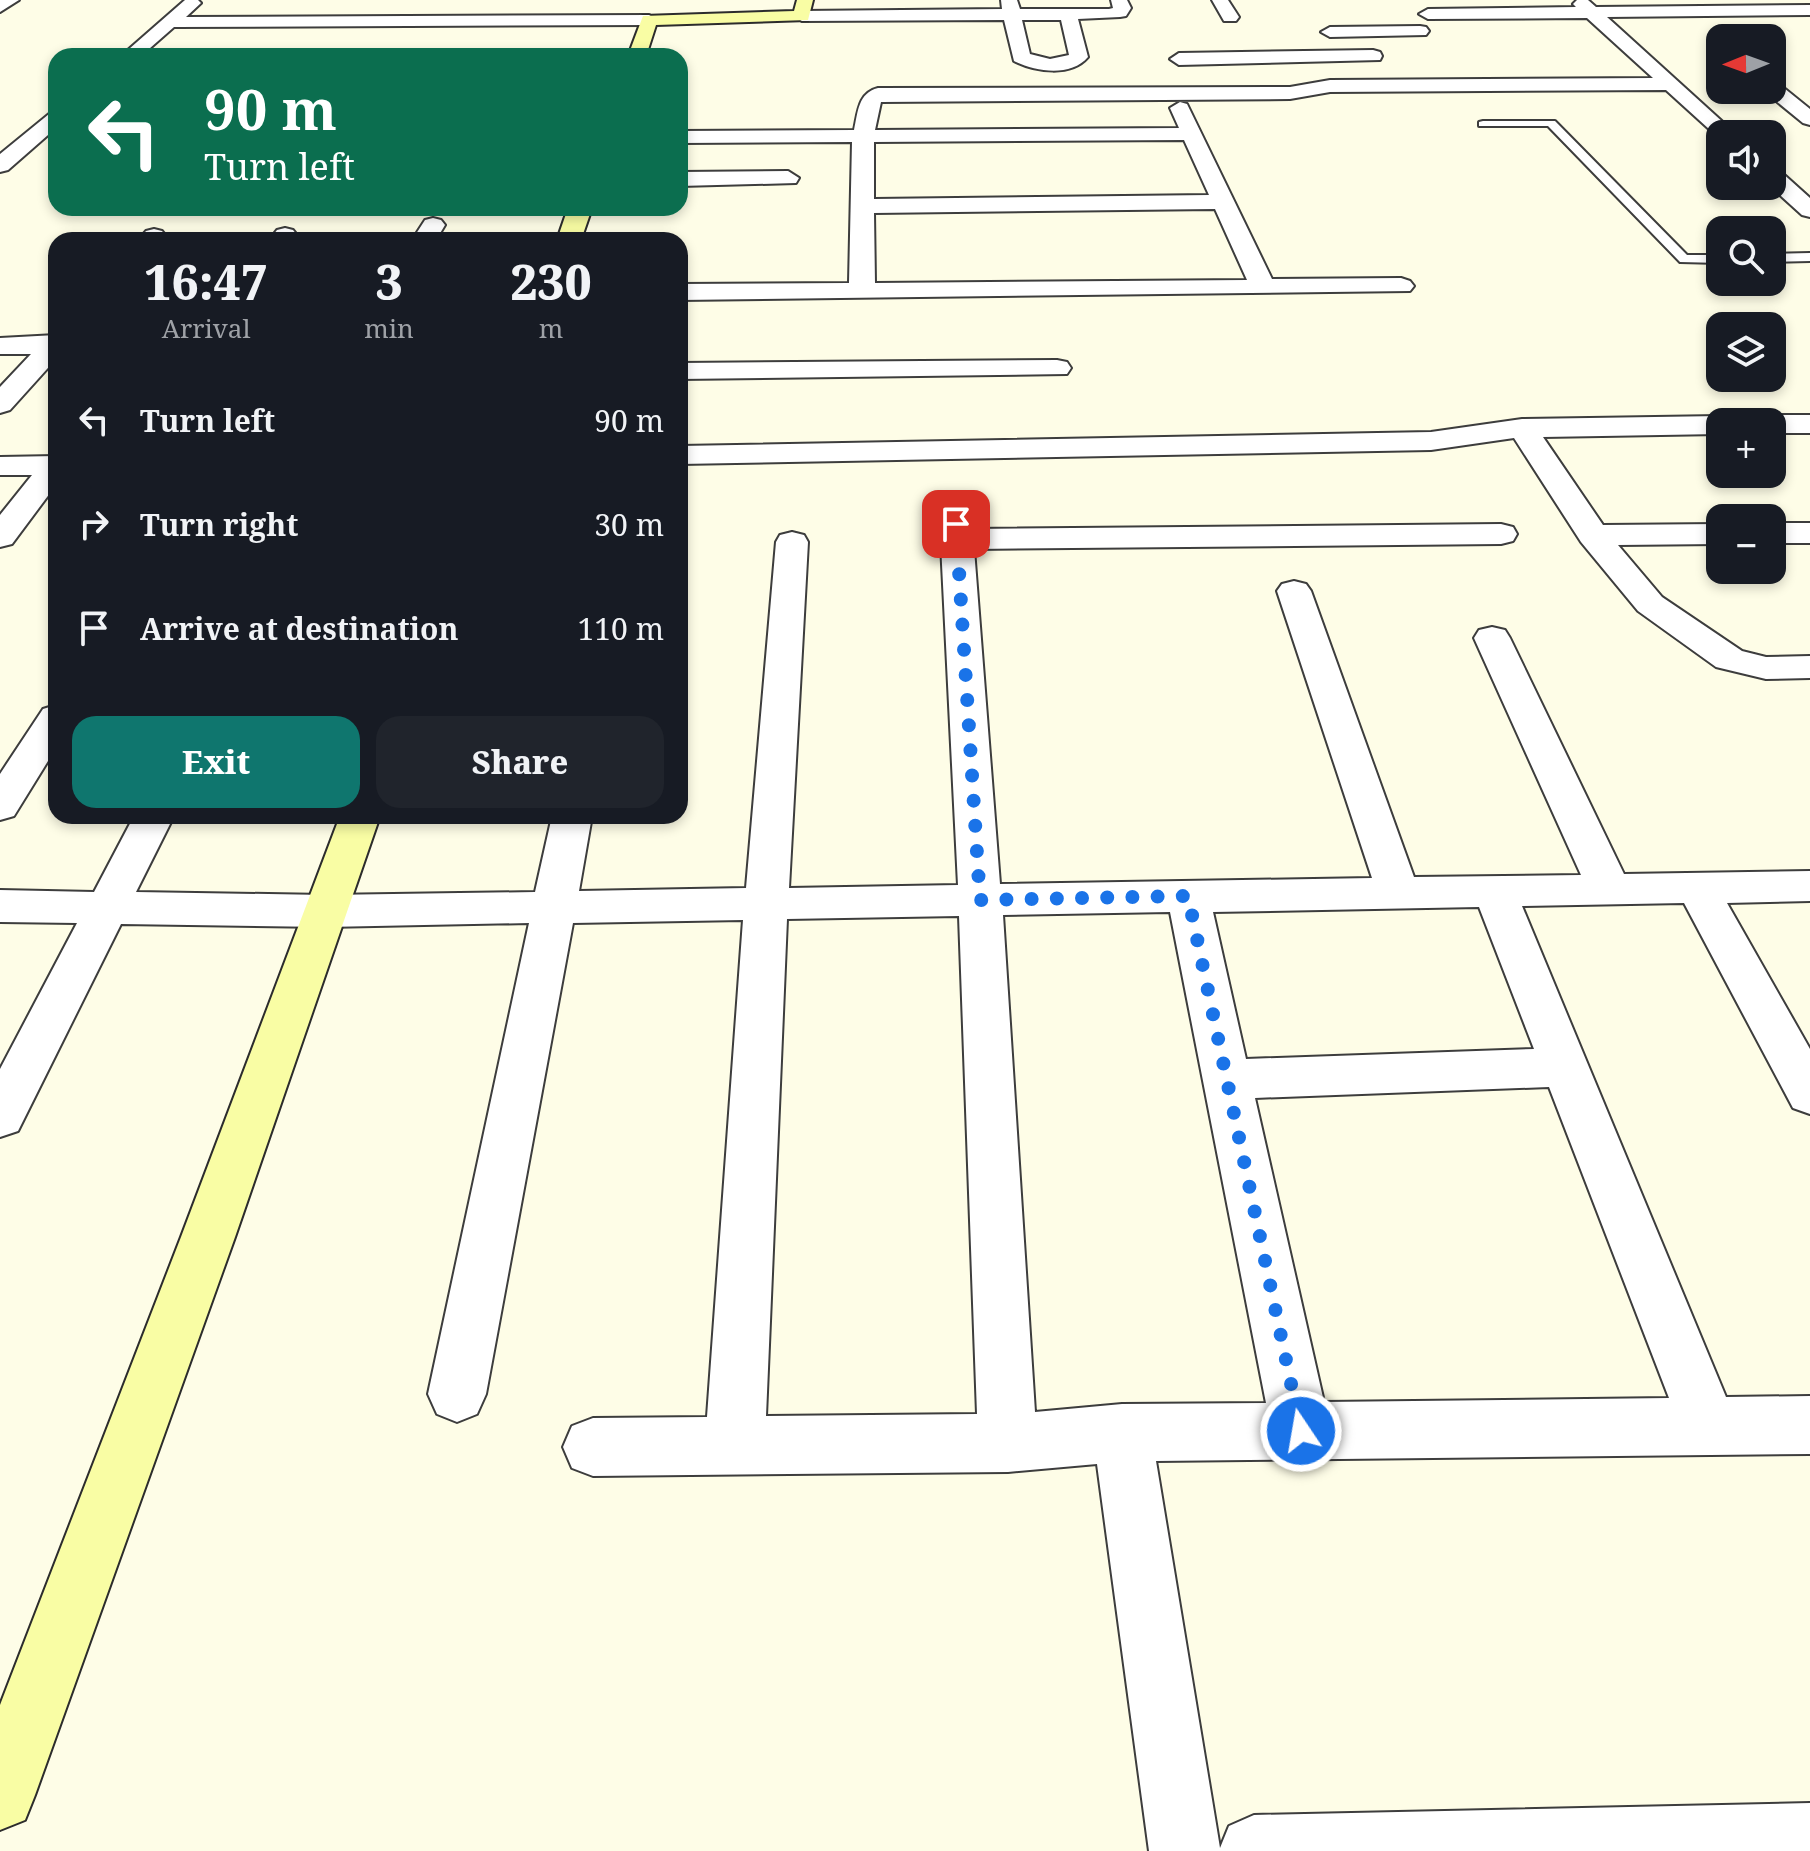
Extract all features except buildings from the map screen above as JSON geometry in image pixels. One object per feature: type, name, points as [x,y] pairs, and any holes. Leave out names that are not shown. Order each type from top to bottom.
[{"type":"street","points":[[0,7],[11,0]]},
{"type":"street","points":[[139,48],[195,0]]},
{"type":"street","points":[[219,22],[243,0]]},
{"type":"street","points":[[290,22],[313,0]]},
{"type":"street","points":[[370,21],[386,0]]},
{"type":"street","points":[[443,21],[457,0]]},
{"type":"street","points":[[544,21],[555,0]]},
{"type":"street","points":[[170,22],[649,20],[804,8],[1011,7],[1068,14],[1120,12],[1119,0]]},
{"type":"street","points":[[1220,0],[1231,28]]},
{"type":"street","points":[[1585,6],[1711,120]]},
{"type":"street","points":[[1315,32],[1585,6],[1810,10]]},
{"type":"street","points":[[1011,7],[1021,57],[1043,64],[1067,64],[1079,57],[1068,14]]},
{"type":"street","points":[[635,48],[649,20]]},
{"type":"street","points":[[1168,37],[1179,59],[1193,134],[1263,287]]},
{"type":"street","points":[[1620,39],[1649,39]]},
{"type":"street","points":[[1179,59],[1387,56]]},
{"type":"street","points":[[1309,57],[1330,86]]},
{"type":"street","points":[[1506,67],[1524,85]]},
{"type":"street","points":[[862,291],[863,136],[871,100],[878,94],[1290,93],[1330,86],[1672,85],[1705,88]]},
{"type":"street","points":[[1058,93],[1068,135]]},
{"type":"street","points":[[1786,100],[1810,119]]},
{"type":"street","points":[[0,165],[48,125]]},
{"type":"street","points":[[688,137],[1193,134]]},
{"type":"street","points":[[26,143],[48,143]]},
{"type":"street","points":[[688,179],[788,178]]},
{"type":"street","points":[[1786,189],[1810,210]]},
{"type":"street","points":[[863,206],[1224,202]]},
{"type":"street","points":[[688,292],[1401,286]]},
{"type":"street","points":[[0,346],[48,344]]},
{"type":"street","points":[[0,404],[48,352]]},
{"type":"street","points":[[688,371],[1057,368]]},
{"type":"street","points":[[1791,424],[1810,447]]},
{"type":"street","points":[[688,455],[1431,441],[1522,428],[1706,425]]},
{"type":"street","points":[[1522,428],[1593,535],[1650,604],[1729,659],[1766,668],[1810,667]]},
{"type":"street","points":[[0,466],[48,465]]},
{"type":"street","points":[[0,537],[48,474]]},
{"type":"street","points":[[1008,1443],[980,900],[956,532],[1501,534]]},
{"type":"street","points":[[1786,533],[1810,533]]},
{"type":"street","points":[[1593,535],[1706,534]]},
{"type":"street","points":[[735,1445],[766,903],[792,542]]},
{"type":"street","points":[[1294,591],[1398,892]]},
{"type":"street","points":[[1492,638],[1609,888]]},
{"type":"street","points":[[0,806],[48,730]]},
{"type":"street","points":[[0,1117],[150,824]]},
{"type":"street","points":[[0,1795],[203,1252],[357,824]]},
{"type":"street","points":[[457,1394],[570,824]]},
{"type":"street","points":[[0,906],[326,911],[1810,886]]},
{"type":"street","points":[[1697,887],[1810,1094]]},
{"type":"street","points":[[1494,890],[1709,1426]]},
{"type":"street","points":[[1188,896],[1301,1431]]},
{"type":"street","points":[[1229,1079],[1565,1067]]},
{"type":"street","points":[[593,1447],[1008,1443],[1122,1433],[1810,1425]]},
{"type":"street","points":[[1122,1433],[1185,1851]]},
{"type":"street","points":[[1254,1851],[1810,1838]]},
{"type":"lane","points":[[1483,124],[1551,123],[1684,259],[1706,259]]},
{"type":"lane","points":[[1786,258],[1810,257]]},
{"type":"route","points":[[956,524],[980,900],[1188,896],[1301,1431]]}]
